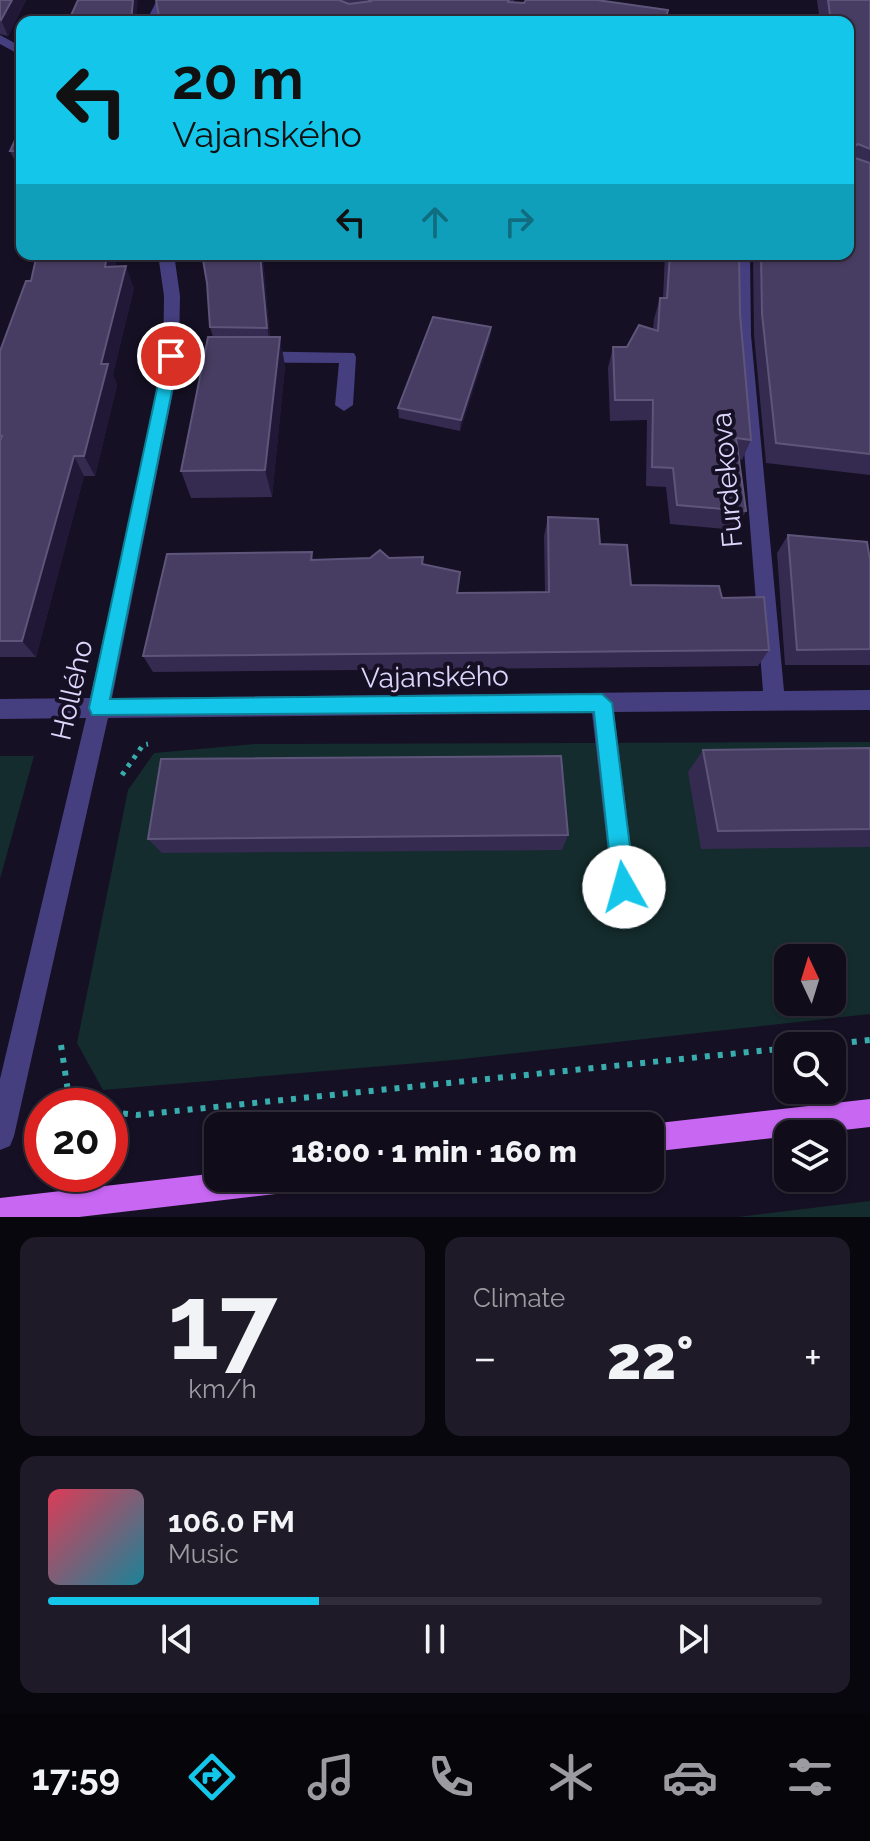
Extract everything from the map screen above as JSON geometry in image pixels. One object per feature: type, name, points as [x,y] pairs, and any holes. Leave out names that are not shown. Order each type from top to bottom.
[{"type":"main road","points":[[664,1136],[870,1113]]},
{"type":"main road","points":[[0,1212],[204,1188]]},
{"type":"street","name":"Hollého","points":[[0,1136],[99,708],[171,356],[172,296],[167,260]]},
{"type":"street","name":"Furdekova","points":[[742,260],[743,335],[774,701]]},
{"type":"street","points":[[171,356],[348,357],[344,405]]},
{"type":"street","name":"Vajanského","points":[[0,709],[870,700]]},
{"type":"street","points":[[602,703],[624,887]]},
{"type":"path","points":[[118,781],[143,745],[156,742]]},
{"type":"path","points":[[59,1033],[67,1088]]},
{"type":"path","points":[[846,1043],[870,1040]]},
{"type":"path","points":[[128,1114],[774,1049]]},
{"type":"green space","points":[[870,742],[870,1014],[454,1060],[102,1088],[77,1043],[128,790],[154,753],[255,744]]},
{"type":"green space","points":[[0,756],[34,756],[0,879]]},
{"type":"green space","points":[[870,1201],[870,1217],[738,1217]]},
{"type":"building","points":[[0,0],[12,0],[1,20],[0,19]]},
{"type":"building","points":[[78,0],[133,0],[132,16],[71,16]]},
{"type":"building","points":[[156,0],[339,0],[349,4],[372,1],[368,0],[509,0],[524,3],[526,0],[597,0],[668,10],[666,16],[159,16]]},
{"type":"building","points":[[828,0],[870,0],[870,149],[858,144],[854,147],[854,16],[830,16]]},
{"type":"building","points":[[854,147],[855,158],[870,163],[870,454],[776,443],[762,314],[761,260],[854,260]]},
{"type":"building","points":[[36,260],[106,260],[105,267],[126,266],[101,364],[108,364],[84,456],[74,456],[22,641],[0,641],[0,351],[26,281],[31,281]]},
{"type":"building","points":[[203,260],[261,260],[267,328],[210,327]]},
{"type":"building","points":[[670,260],[739,260],[740,314],[751,440],[736,438],[746,511],[677,505],[673,468],[652,467],[653,400],[615,400],[613,347],[627,347],[639,325],[658,331],[660,298],[667,298]]},
{"type":"building","points":[[433,317],[491,327],[461,420],[398,408]]},
{"type":"building","points":[[208,337],[280,337],[265,470],[181,471]]},
{"type":"building","points":[[548,517],[598,519],[600,544],[627,545],[631,585],[719,586],[722,598],[764,597],[769,650],[143,656],[167,554],[312,552],[311,560],[370,558],[380,550],[389,558],[423,557],[422,564],[460,572],[457,593],[549,592]]},
{"type":"building","points":[[788,535],[867,542],[870,560],[870,649],[797,650]]},
{"type":"building","points":[[870,748],[870,829],[718,831],[703,750]]},
{"type":"building","points":[[561,756],[568,835],[148,839],[161,759]]},
{"type":"route","points":[[171,356],[171,370],[99,708],[602,703],[624,887]]}]
